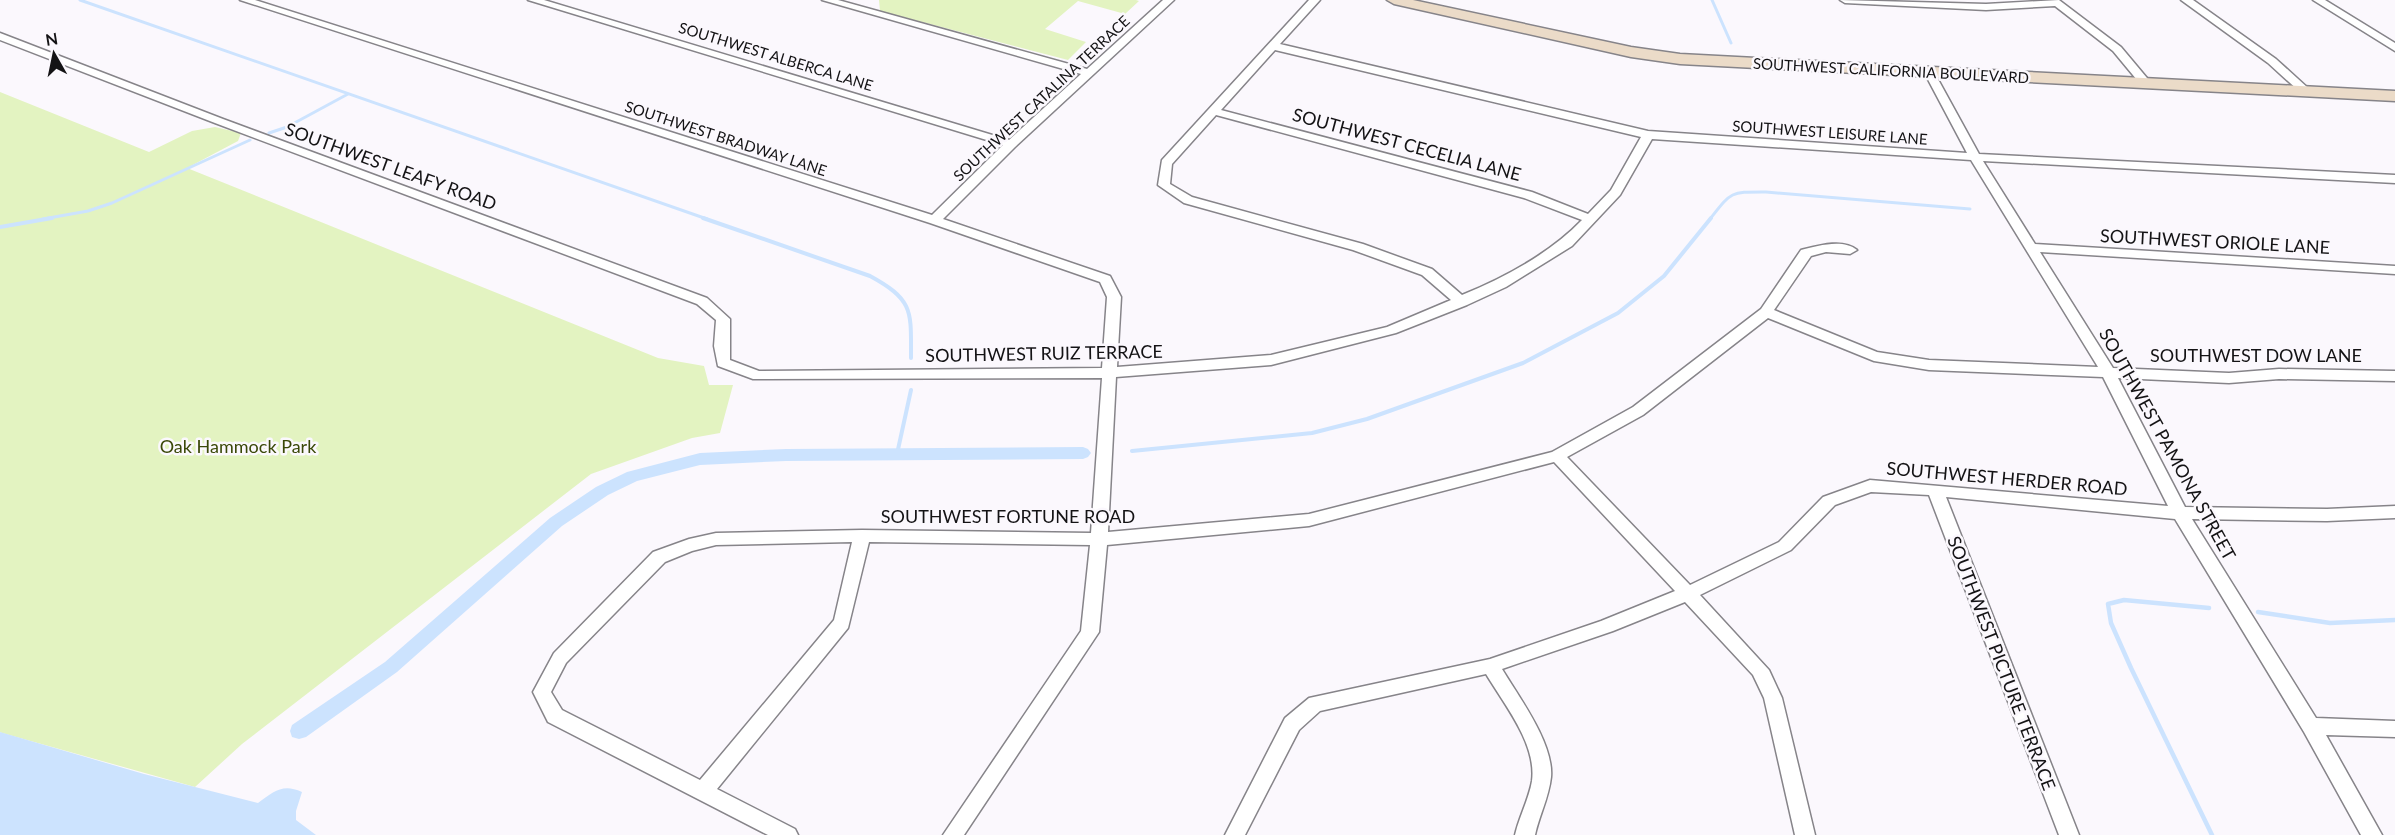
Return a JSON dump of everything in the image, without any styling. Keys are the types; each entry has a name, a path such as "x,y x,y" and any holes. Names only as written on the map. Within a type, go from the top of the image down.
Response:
{"street":[{"name":"SOUTHWEST BRADWAY LANE","path":"245,0 264,2 934,219 1105,279 1114,297 1099,539 1090,632 953,835"},
{"name":"SOUTHWEST ALBERCA LANE","path":"532,0 1011,144"},
{"path":"827,0 1089,72"},
{"path":"858,8 869,0"},
{"name":"SOUTHWEST CATALINA TERRACE","path":"934,219 1011,144 1168,0"},
{"path":"1315,0 1166,162 1164,185 1188,200 1358,247 1427,272 1462,302"},
{"name":"SOUTHWEST CALIFORNIA BOULEVARD","path":"1394,0 1656,56 2395,96"},
{"path":"1845,0 1998,7 2055,2 2117,49 2146,84"},
{"path":"2186,0 2272,61 2304,90"},
{"path":"2318,0 2395,48"},
{"name":"SOUTHWEST LEAFY ROAD","path":"0,36 219,121 702,301 723,319 721,346 723,363"},
{"name":"SOUTHWEST LEISURE LANE","path":"1273,46 1648,135 1975,157 2395,179"},
{"name":"SOUTHWEST PAMONA STREET","path":"1929,72 1975,157 2109,374 2180,513 2311,726 2372,835"},
{"name":"SOUTHWEST CECELIA LANE","path":"1212,111 1528,195 1590,219"},
{"name":"SOUTHWEST RUIZ TERRACE","path":"723,363 758,376 1108,373 1271,360 1390,330 1462,302 1524,272 1567,243 1616,192 1648,135"},
{"name":"SOUTHWEST FORTUNE ROAD","path":"702,792 555,716 542,692 560,658 659,557 689,545 716,538 862,536 1099,539 1310,520 1557,456 1638,411 1766,312 1806,253 1826,248 1850,250"},
{"name":"SOUTHWEST ORIOLE LANE","path":"2032,249 2395,270"},
{"name":"SOUTHWEST DOW LANE","path":"1766,312 1874,356 1929,365 2229,378 2278,374 2395,376"},
{"path":"1557,456 1751,660 1769,686 1805,835"},
{"name":"SOUTHWEST HERDER ROAD","path":"1235,835 1292,724 1315,704 1490,666 1607,626 1686,594 1785,546 1829,501 1870,486 2180,513 2395,512"},
{"name":"SOUTHWEST PICTURE TERRACE","path":"1935,490 2069,835"},
{"path":"788,835 702,792 842,623 862,536"},
{"path":"1490,666 1532,739 1541,762 1541,780 1525,835"},
{"path":"2311,726 2395,729"}],"green space":[{"path":"879,0 1139,1 1125,14 1078,1 1045,29 1086,42 1068,60 880,11"},
{"name":"Oak Hammock Park","path":"0,92 149,152 192,131 215,127 241,133 238,141 187,168 658,358 704,366 709,385 733,385 720,433 692,438 591,474 242,744 195,787 2,733 0,732"}],"water":[{"path":"0,732 144,774 258,803 284,788 295,789 302,792 296,811 296,820 316,835 0,835"}],"waterway":[{"path":"80,0 707,219"},
{"path":"1712,0 1731,43"},
{"path":"269,133 287,127 348,94"},
{"path":"43,219 88,211 112,203 250,140"},
{"path":"1710,219 1728,198 1745,192 1970,209"},
{"path":"0,227 52,218"},
{"path":"703,218 870,276 884,284 895,292 907,308 911,329 911,358"},
{"path":"1132,451 1312,433 1367,419 1523,363 1618,313 1664,276 1711,218"},
{"path":"897,454 911,390"},
{"path":"299,731 391,667 556,522 602,491 633,476 700,459 786,455 1083,453"},
{"path":"2209,608 2124,600 2108,604 2111,623 2131,668 2212,835"},
{"path":"2258,612 2330,623 2395,620"}]}
